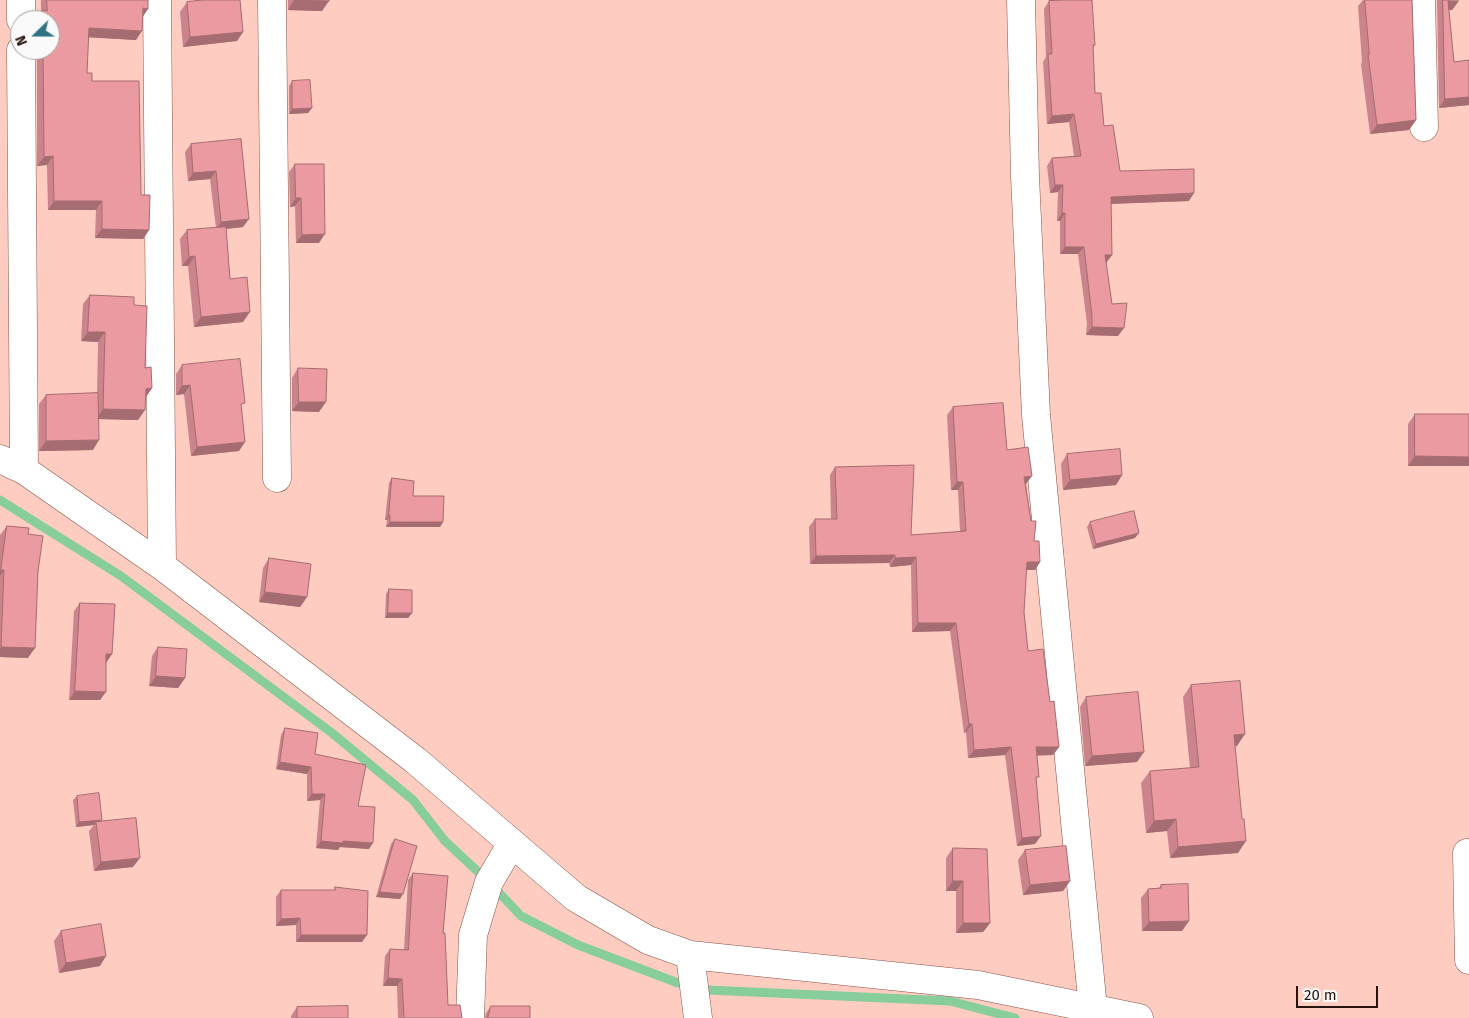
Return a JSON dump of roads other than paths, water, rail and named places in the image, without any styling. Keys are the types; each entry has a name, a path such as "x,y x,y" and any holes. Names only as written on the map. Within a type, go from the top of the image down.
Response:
{"street":[{"path":"156,0 162,566"},
{"path":"272,0 277,478"},
{"path":"1021,0 1025,176 1036,415 1093,1009"},
{"path":"1421,0 1424,127"},
{"path":"21,60 12,465 162,566 415,760 576,898 648,940 690,955 978,985 1139,1018"},
{"path":"470,1018 474,935 490,882 512,844"},
{"path":"1467,853 1469,960"},
{"path":"690,955 698,1018"}],"waterway":[{"path":"0,500 121,576 332,733 413,800 445,841 489,882 521,916 578,945 678,983"},
{"path":"708,990 950,1001 1015,1018"}]}
